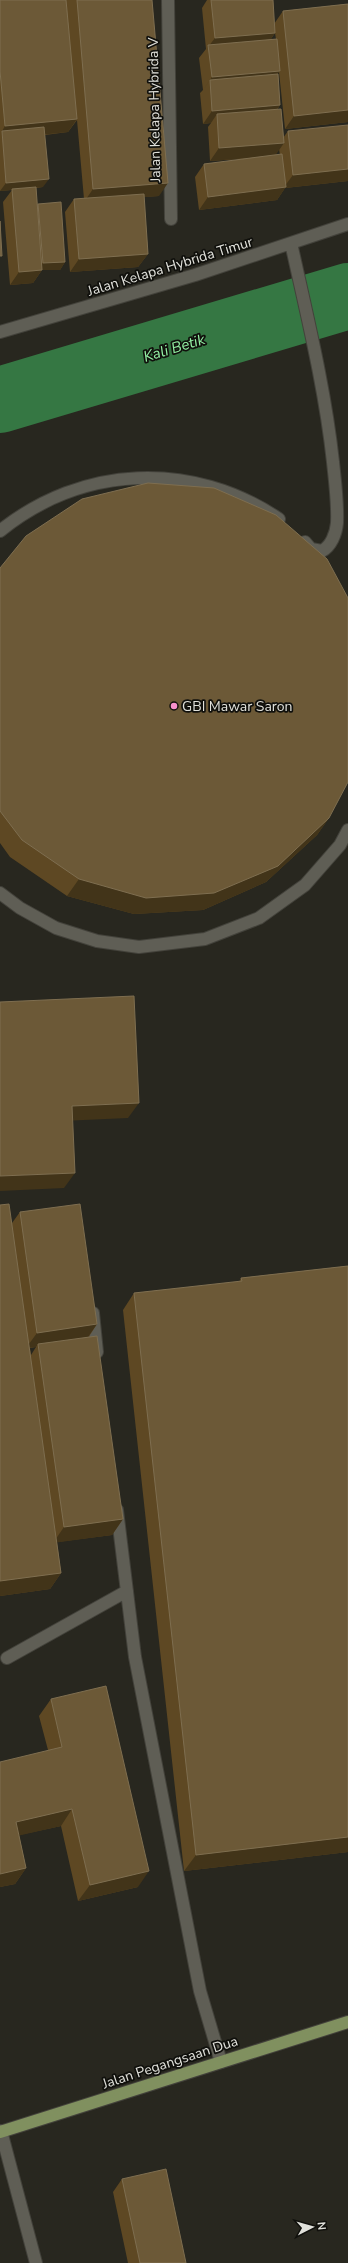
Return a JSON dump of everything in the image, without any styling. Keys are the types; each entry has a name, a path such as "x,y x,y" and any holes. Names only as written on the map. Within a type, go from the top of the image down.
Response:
{"main road":[{"name":"Jalan Pegangsaan Dua","path":"1,2132 348,2022"}],"street":[{"name":"Jalan Kelapa Hybrida V","path":"168,0 171,219"},
{"name":"Jalan Kelapa Hybrida Timur","path":"0,332 195,275 348,224"},
{"path":"291,243 328,420 337,524 333,540 326,549 322,551 311,549 297,535"},
{"path":"0,531 22,513 60,494 101,482 148,477 194,482 230,494 263,508 287,524"},
{"path":"0,892 20,908 56,928 97,941 139,947 205,939 259,918 305,885 340,845 348,830"},
{"path":"91,1301 99,1364"},
{"path":"115,1497 135,1657 199,1983 221,2062"},
{"path":"7,1658 127,1591"},
{"path":"1,2132 36,2263"}],"building":[{"path":"0,0 66,0 77,119 5,126 0,71"},
{"path":"77,0 152,0 168,183 93,189"},
{"path":"211,0 273,0 275,33 215,38"},
{"path":"348,4 348,110 294,116 283,11"},
{"path":"277,39 280,71 212,77 208,45"},
{"path":"278,74 280,105 212,111 210,80"},
{"path":"281,109 284,143 219,148 217,114"},
{"path":"348,125 348,169 293,175 288,131"},
{"path":"44,127 49,179 6,183 2,131"},
{"path":"282,154 286,187 208,197 204,164"},
{"path":"36,187 42,270 19,272 12,189"},
{"path":"144,194 148,254 79,259 74,199"},
{"path":"61,202 65,262 43,263 38,204"},
{"path":"0,221 2,256 0,256"},
{"name":"GBI Mawar Saron","path":"148,483 214,488 276,515 327,559 348,598 348,782 329,818 278,866 214,893 146,898 79,879 22,840 0,811 0,568 26,536 82,499"},
{"path":"134,996 139,1103 72,1106 75,1173 0,1176 0,1002"},
{"path":"9,1204 61,1573 0,1581 0,1205"},
{"path":"80,1204 97,1324 37,1333 20,1212"},
{"path":"348,1266 348,1837 196,1855 134,1293 242,1281 241,1278"},
{"path":"97,1336 123,1519 64,1527 38,1344"},
{"path":"106,1686 149,1871 90,1885 72,1809 16,1822 26,1868 0,1874 0,1762 62,1747 51,1699"},
{"path":"166,2169 186,2263 140,2263 122,2179"}],"waterway":[{"name":"Kali Betik","path":"0,400 348,296"}],"place":[{"name":"GBI Mawar Saron","path":"174,706"}]}
